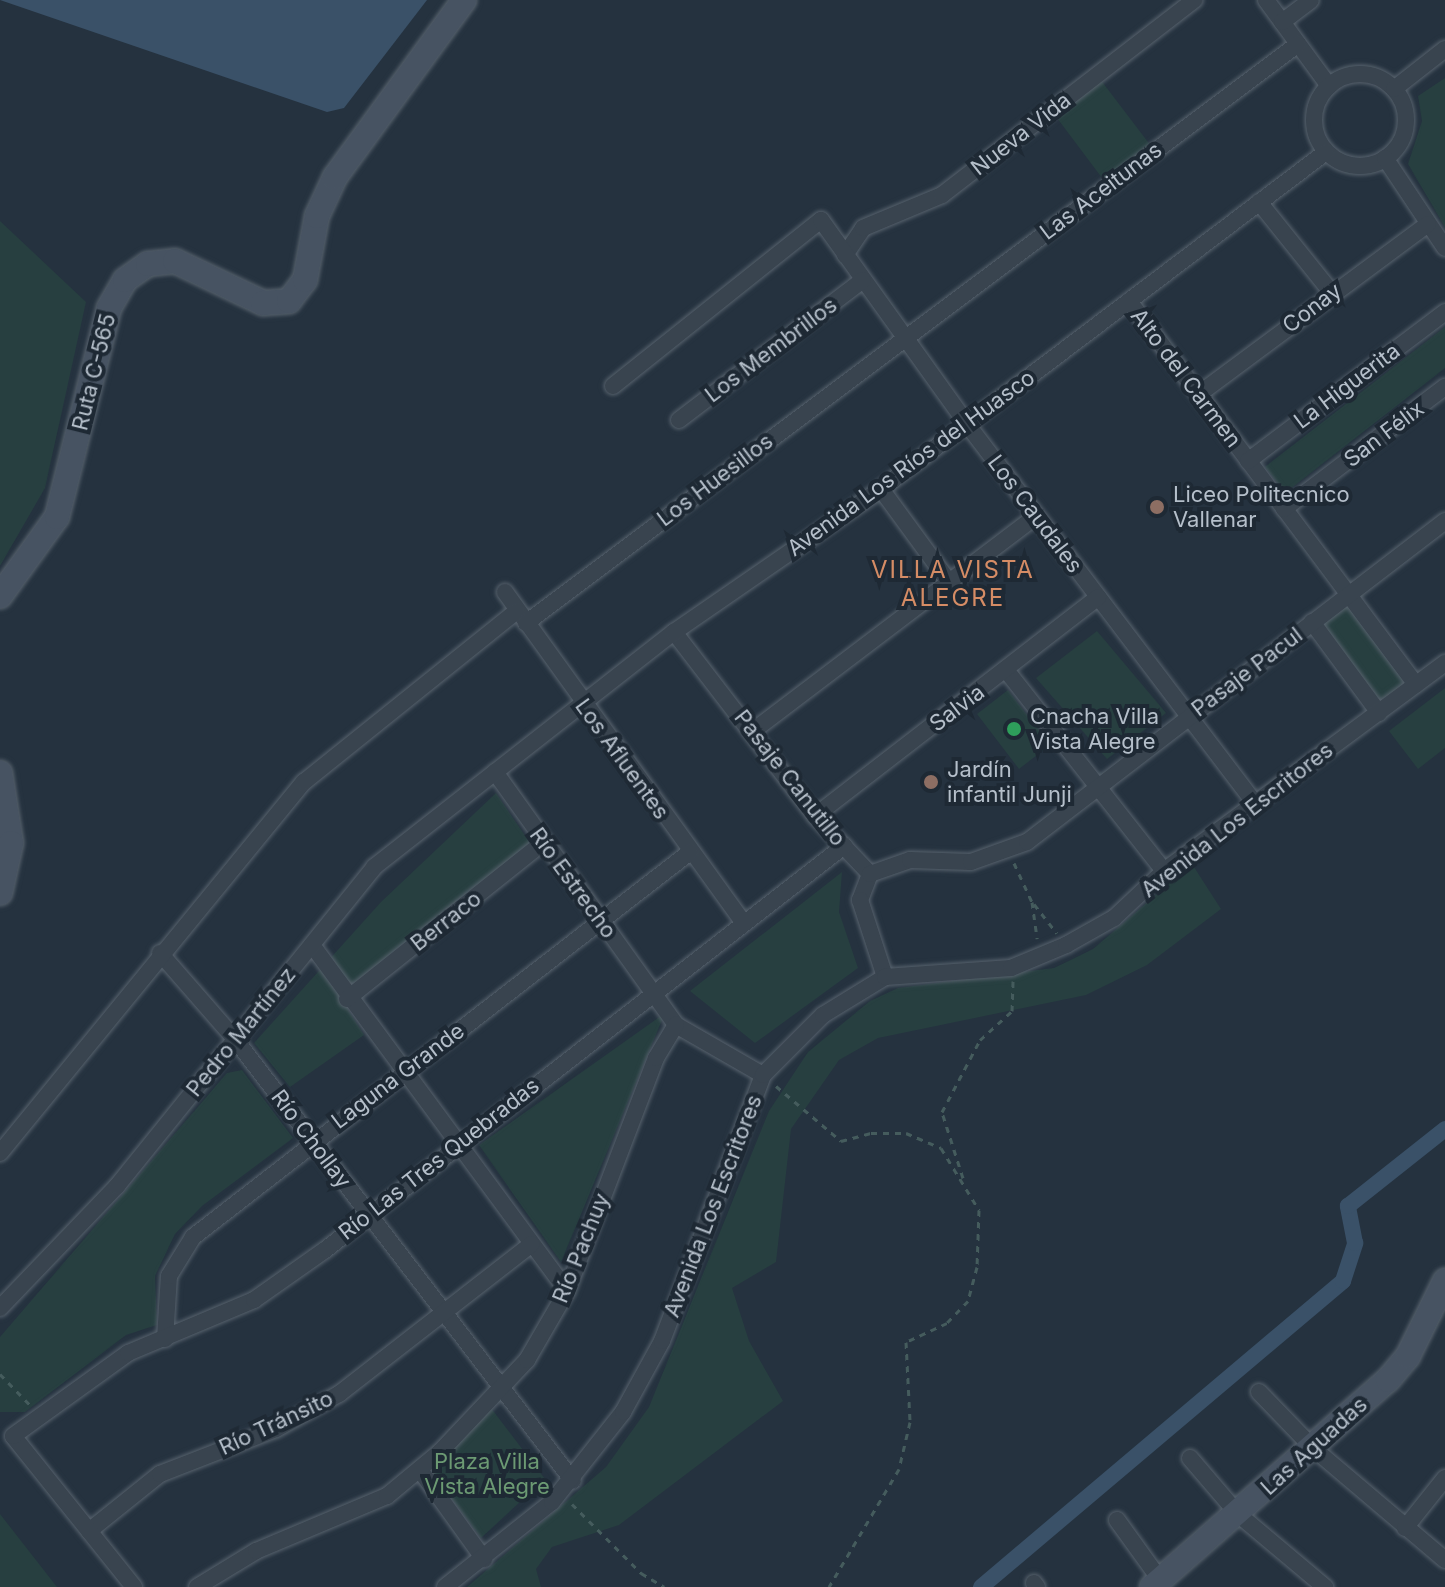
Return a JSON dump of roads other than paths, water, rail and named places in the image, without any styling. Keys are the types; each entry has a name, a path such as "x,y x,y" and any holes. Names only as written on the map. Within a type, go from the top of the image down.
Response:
{"main road":[{"name":"Ruta C-565","path":"0,596 57,517 109,308 125,280 148,264 175,261 263,303 289,301 305,280 317,216 335,177 464,0"},
{"path":"0,773 11,843 0,893"},
{"name":"Las Aguadas","path":"1157,1585 1313,1448 1408,1356 1445,1281"}],"street":[{"name":"Nueva Vida","path":"845,255 863,228 942,195 1194,0"},
{"path":"1266,0 1329,86"},
{"path":"1282,22 1311,0"},
{"name":"Las Aceitunas","path":"904,337 1298,44"},
{"path":"1394,89 1445,49"},
{"path":"1362,74 1394,89 1406,120 1400,142 1385,158 1361,166 1326,152 1314,118 1329,86 1362,74"},
{"name":"Avenida Los Ríos del Huasco","path":"495,772 674,632 881,489 1326,152"},
{"path":"1385,158 1445,248"},
{"path":"1259,202 1332,293"},
{"name":"Los Caudales","path":"613,386 821,220 967,424 1255,804"},
{"name":"Conay","path":"1199,394 1428,224"},
{"name":"Los Membrillos","path":"679,420 863,280"},
{"name":"Alto del Carmen","path":"1129,301 1416,685"},
{"name":"La Higuerita","path":"1248,461 1445,312"},
{"name":"Los Huesillos","path":"0,1153 160,953 304,782 522,617 904,337"},
{"name":"San Félix","path":"1284,509 1445,387"},
{"path":"881,489 949,582"},
{"path":"753,731 1036,516"},
{"name":"Pasaje Pacul","path":"870,874 910,860 971,862 1027,842 1445,521"},
{"name":"Los Afluentes","path":"505,592 581,704 744,923"},
{"name":"Salvia","path":"815,816 1098,597"},
{"path":"1312,622 1379,713"},
{"name":"Pasaje Canutillo","path":"674,632 753,731 815,816 870,874"},
{"name":"Avenida Los Escritores","path":"445,1587 484,1559 567,1487 623,1412 662,1341 763,1075 823,1015 885,977 1011,968 1066,945 1114,918 1164,871 1445,663"},
{"path":"1006,670 1100,785 1164,871"},
{"name":"Río Estrecho","path":"495,772 653,992"},
{"name":"Pedro Martínez","path":"0,1308 117,1186 374,867 495,772"},
{"name":"Berraco","path":"347,999 544,842"},
{"name":"Río Las Tres Quebradas","path":"89,1531 13,1436 128,1353 254,1300 844,846"},
{"name":"Laguna Grande","path":"165,1339 169,1276 193,1237 312,1141 690,852"},
{"path":"870,874 860,900 885,977"},
{"path":"312,945 347,999 567,1291"},
{"name":"Río Chollay","path":"160,953 235,1039 500,1386 567,1487"},
{"path":"653,992 676,1025 763,1075"},
{"name":"Río Pachuy","path":"197,1587 256,1551 387,1496 420,1470 527,1360 567,1291 656,1058 676,1025"},
{"name":"Río Tránsito","path":"89,1531 160,1474 276,1429 339,1394 532,1244"},
{"path":"1259,1392 1313,1448 1445,1560"},
{"path":"1190,1458 1238,1514 1325,1587"},
{"path":"420,1470 484,1559"},
{"path":"1405,1528 1445,1478"},
{"path":"1117,1520 1157,1585"},
{"path":"89,1531 134,1587"}],"water":[{"path":"0,0 427,0 344,108 327,112"}],"waterway":[{"path":"981,1587 1343,1281 1355,1243 1348,1206 1445,1129"}],"place":[{"name":"Liceo Politecnico Vallenar","path":"1157,507"},
{"name":"Cnacha Villa Vista Alegre","path":"1014,729"},
{"name":"Jardín infantil Junji","path":"931,782"}],"district":[{"name":"VILLA VISTA ALEGRE","path":"953,584"}],"park label":[{"name":"Plaza Villa Vista Alegre","path":"487,1474"}]}
